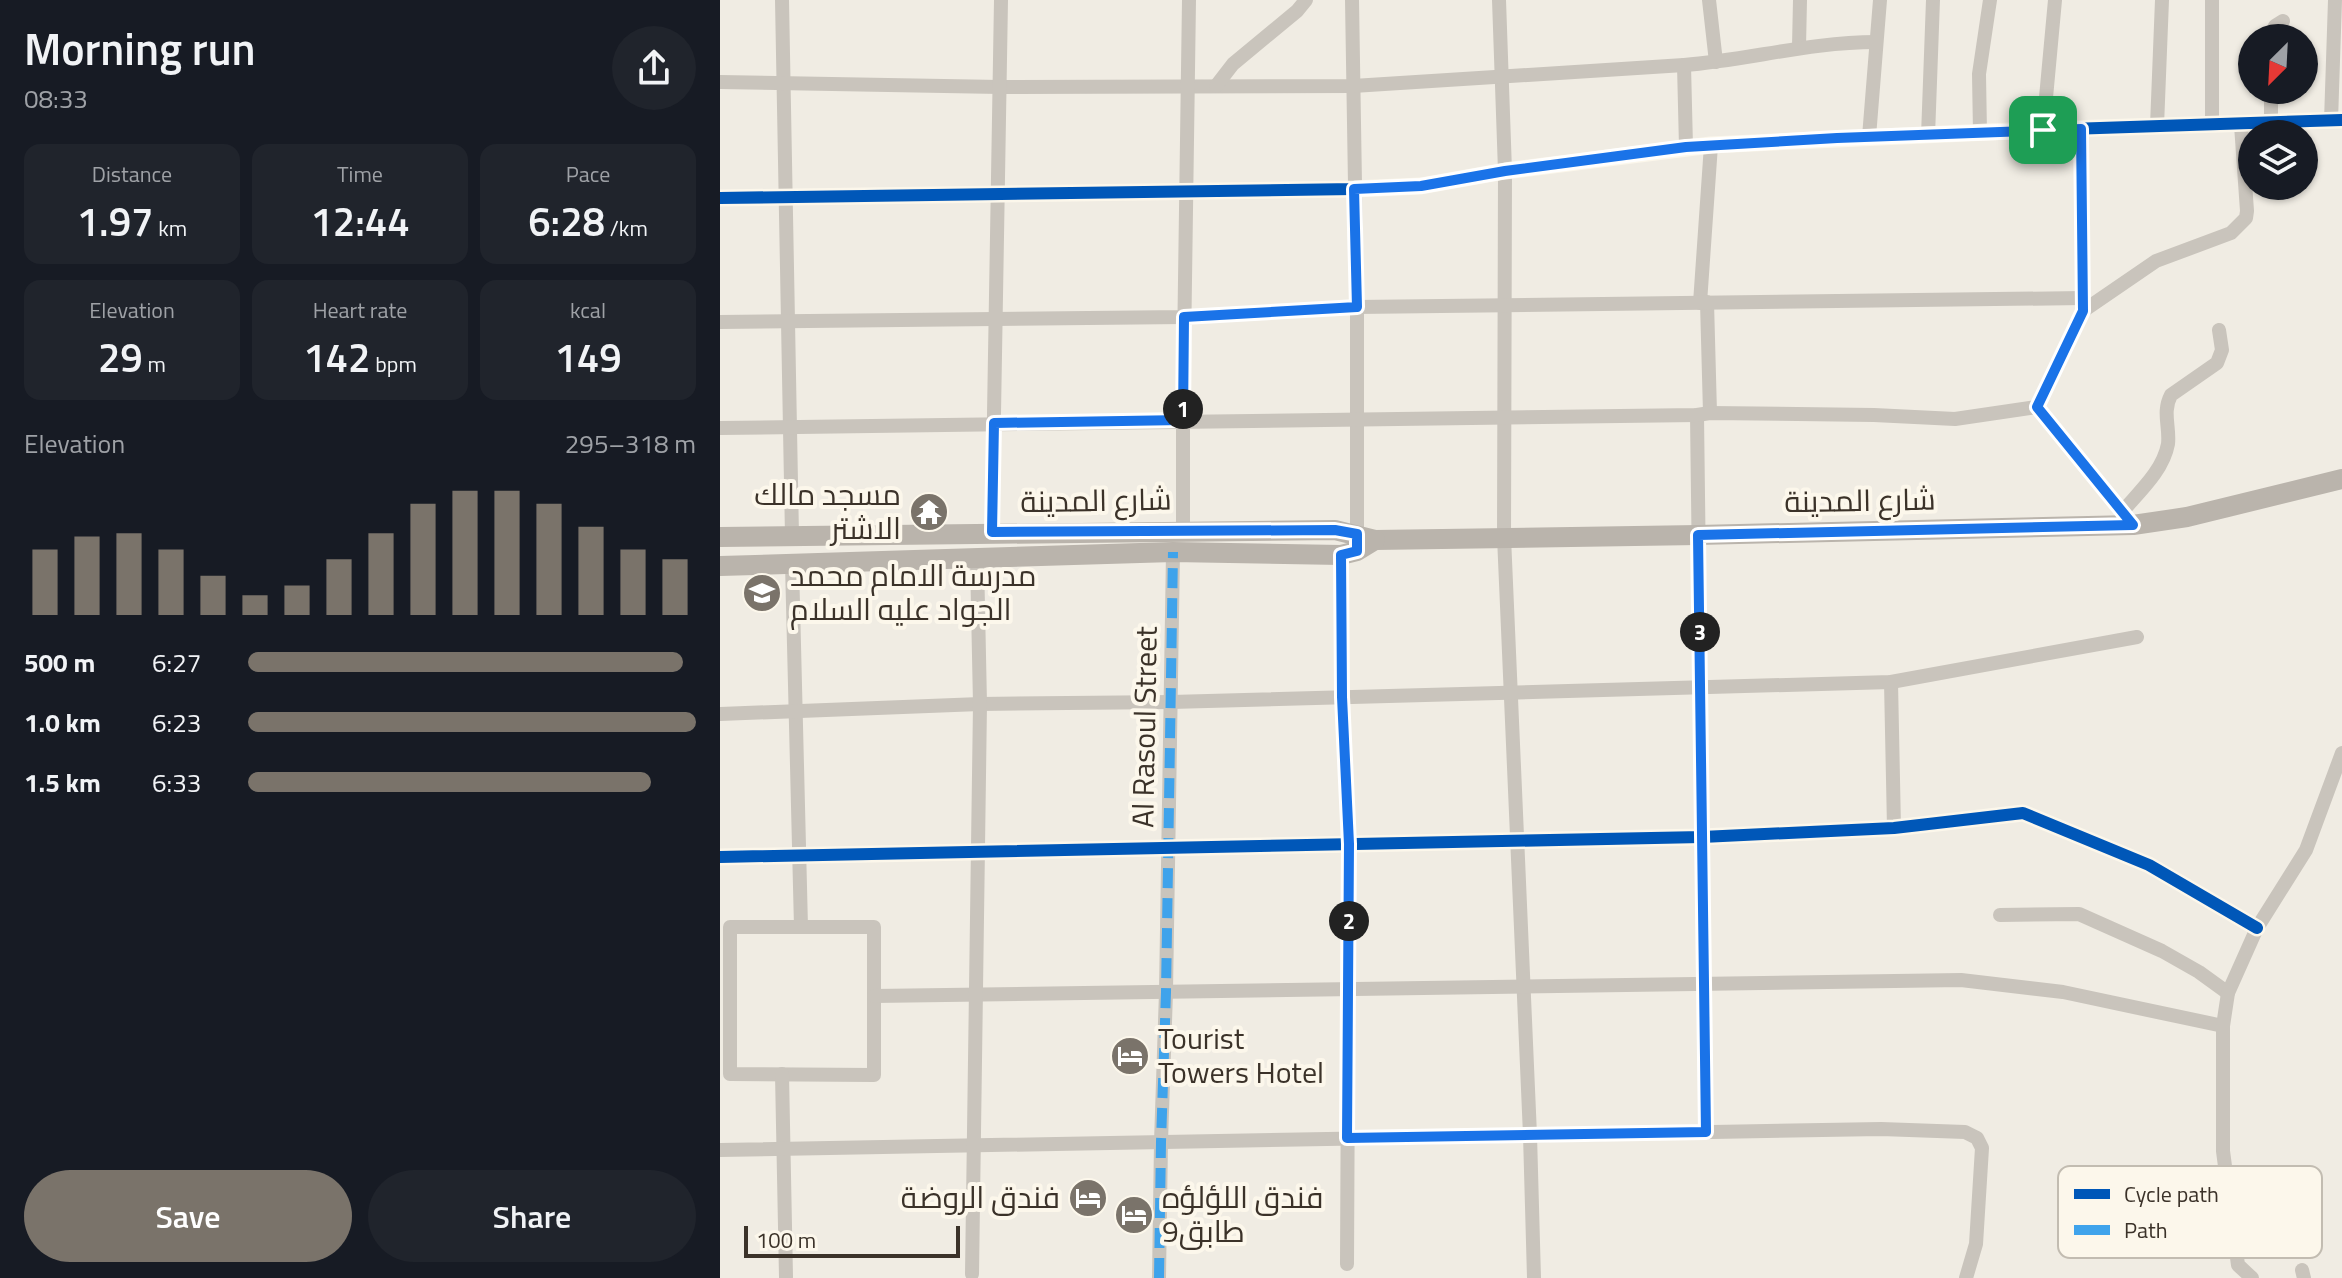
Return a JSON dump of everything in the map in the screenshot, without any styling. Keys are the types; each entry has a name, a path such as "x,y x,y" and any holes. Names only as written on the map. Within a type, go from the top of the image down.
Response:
{"main road":[{"name":"شارع المدينة","path":"720,566 1173,552 1504,537 1698,535 2187,517 2342,480"},
{"name":"شارع المدينة","path":"720,537 1335,530 1358,545"}],"street":[{"path":"782,0 792,536"},
{"path":"992,532 1001,0"},
{"path":"1183,530 1189,0"},
{"path":"1216,86 1233,64 1306,0"},
{"path":"1347,1264 1349,844 1342,697 1358,545 1352,0"},
{"path":"1499,0 1505,171 1504,537 1534,1278"},
{"path":"1709,0 1716,62"},
{"path":"1799,47 1800,0"},
{"path":"1869,137 1880,0"},
{"path":"1928,136 1933,0"},
{"path":"1980,133 1979,74 1990,0"},
{"path":"2043,130 2055,0"},
{"path":"2157,126 2162,0"},
{"path":"2212,0 2212,124"},
{"path":"2335,0 2336,121"},
{"path":"2278,24 2283,21"},
{"path":"720,82 1000,87 1353,86 1684,65 1799,47 1876,42"},
{"path":"1684,65 1686,147"},
{"path":"720,198 1421,186 1505,171 1711,145 2238,125"},
{"path":"2037,407 2083,304 2081,129"},
{"path":"1706,1132 1698,535 1711,145"},
{"path":"720,322 1184,317 1357,307 1506,304 2083,304 2156,261 2231,233 2246,218 2246,200"},
{"path":"2037,407 2128,518 2163,459 2168,442 2166,403 2171,395 2217,363 2222,350 2219,330"},
{"path":"720,428 1703,414 1955,419 2037,407"},
{"name":"Al Rasoul Street","path":"1159,1278 1173,552"},
{"path":"972,1274 980,704 977,559"},
{"path":"792,564 801,927"},
{"path":"720,714 980,704 1171,702 1891,682 2137,637"},
{"path":"1891,682 1894,828"},
{"path":"2225,1166 2223,1026 2228,993 2257,928 2306,850 2342,753"},
{"path":"720,857 1702,837 1894,828 2023,813 2149,865 2257,928"},
{"path":"2000,915 2079,914 2162,951 2228,993"},
{"path":"730,927 874,927 874,996 874,1075 730,1074 725,1000 730,927"},
{"path":"874,996 1961,980 2063,992 2223,1026"},
{"path":"782,1074 786,1277"},
{"path":"720,1150 1881,1129 1965,1132 1977,1138 1982,1148 1976,1244 1966,1278"},
{"path":"2237,1258 2238,1265 2252,1278"}],"marked path":[{"path":"1159,1278 1173,552"}],"cycle path":[{"path":"720,198 1421,186 1505,171 1711,145 2342,120"},
{"path":"720,857 1702,837 1894,828 2023,813 2149,865 2257,928"}],"place":[{"name":"مسجد مالك الاشتر","path":"929,512"},
{"name":"مدرسة الامام محمد الجواد عليه السلام","path":"762,593"},
{"name":"Tourist Towers Hotel","path":"1130,1056"},
{"name":"فندق الروضة","path":"1088,1198"},
{"name":"فندق اللؤلؤه 9طابق","path":"1134,1215"}],"route":[{"path":"2081,129 2083,311 2037,407 2133,525 1698,535 1706,1132 1347,1138 1349,844 1342,697 1341,555 1357,551 1357,534 1335,530 992,532 994,423 1183,420 1184,317 1357,307 1354,189 1421,186 1505,171 1686,147 2043,130 2081,129"}]}
